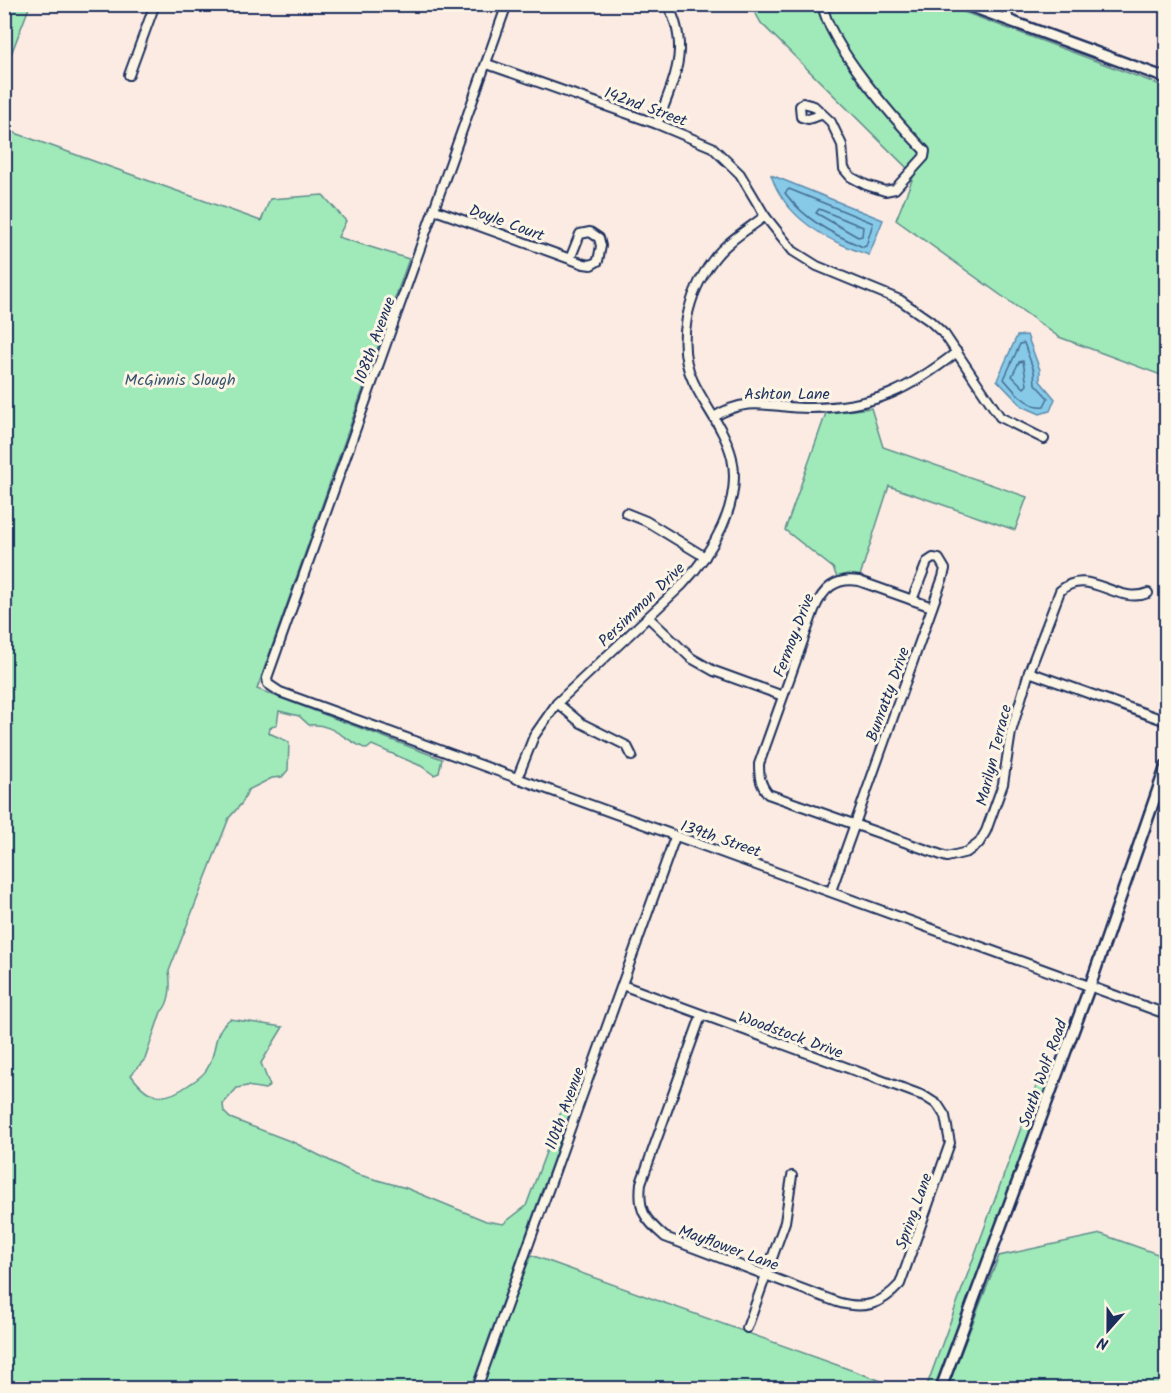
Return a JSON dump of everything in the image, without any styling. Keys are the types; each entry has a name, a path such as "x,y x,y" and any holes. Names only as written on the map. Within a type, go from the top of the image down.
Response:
{"main road":[{"path":"964,4 1167,78"},
{"name":"South Wolf Road","path":"941,1389 1090,986 1167,766"}],"street":[{"path":"129,75 155,4"},
{"path":"657,124 680,52 680,33 667,4"},
{"path":"821,115 831,122 837,133 842,145 844,169 850,177 866,185 885,191 895,189 924,157 925,151 837,42 825,21 822,4"},
{"path":"983,11 992,4"},
{"path":"1005,4 1009,21"},
{"name":"108th Avenue","path":"268,684 267,678 487,64 506,5"},
{"name":"142nd Street","path":"487,64 657,124 712,147 740,174 783,241 804,259 834,274 881,290 930,321 945,335 1000,417 1044,439"},
{"name":"Doyle Court","path":"435,210 570,259 584,264 595,264 600,256 599,238 590,232 580,234 570,259"},
{"name":"Persimmon Drive","path":"517,779 534,736 557,703 694,572 705,557 725,517 734,476 728,442 691,378 683,339 687,316 712,260 726,246 765,216"},
{"name":"Ashton Lane","path":"714,417 741,404 758,402 808,408 855,405 878,399 921,380 957,352"},
{"path":"626,513 646,521 705,557"},
{"name":"Bunratty Drive","path":"831,891 945,568 939,559 933,558 927,562 912,600"},
{"name":"Fermoy Drive","path":"854,826 768,794 761,786 759,764 783,696 820,596 835,582 847,579 859,581 932,607"},
{"name":"Marilyn Terrace","path":"854,826 947,857 967,852 979,843 987,831 1003,784 1011,732 1054,601 1068,584 1086,581 1129,596 1148,593"},
{"path":"648,616 691,658 714,671 783,696"},
{"path":"1029,672 1167,721"},
{"name":"139th Street","path":"268,684 280,692 675,837 831,891 1167,1014"},
{"path":"557,703 581,723 627,746 632,756"},
{"name":"110th Avenue","path":"477,1389 675,837"},
{"name":"Woodstock Drive","path":"622,985 701,1016 924,1096 938,1105 945,1116"},
{"name":"Mayflower Lane","path":"701,1016 641,1183 639,1204 650,1224 665,1237 850,1306 877,1304"},
{"name":"Spring Lane","path":"877,1304 890,1296 900,1284 939,1179 950,1143 945,1116"},
{"path":"747,1328 784,1222 792,1176"}],"green space":[{"path":"4,5 30,5 5,70 4,70"},
{"path":"751,5 945,5 1166,87 1166,377 1059,337 896,220 914,175 761,23"},
{"name":"McGinnis Slough","path":"4,129 261,221 270,199 323,195 346,221 338,237 409,259 257,689 442,759 439,773 434,775 421,766 372,745 367,749 332,729 309,725 299,716 279,711 277,724 270,728 269,733 289,742 288,770 282,777 272,778 248,790 242,803 229,818 169,971 170,987 167,1004 161,1012 145,1059 131,1075 151,1094 165,1096 173,1094 195,1081 205,1071 210,1063 217,1036 230,1019 283,1027 261,1063 270,1086 265,1089 247,1086 237,1088 223,1104 224,1112 230,1118 295,1143 356,1174 406,1188 486,1221 503,1224 526,1206 572,1082 580,1085 471,1388 5,1388"},
{"path":"871,408 883,447 1027,497 1015,530 889,486 860,576 847,574 837,577 833,568 785,530 826,413"},
{"path":"1041,1073 1049,1076 996,1228 934,1388 926,1388"},
{"path":"1101,1234 1166,1257 1166,1388 947,1388 999,1256"},
{"path":"531,1255 901,1388 481,1388"}],"water":[{"path":"771,175 883,220 869,255 838,243 797,216 786,204"},
{"path":"1027,335 1040,370 1040,381 1055,399 1050,411 1040,414 1022,406 997,380 1017,336"}]}
